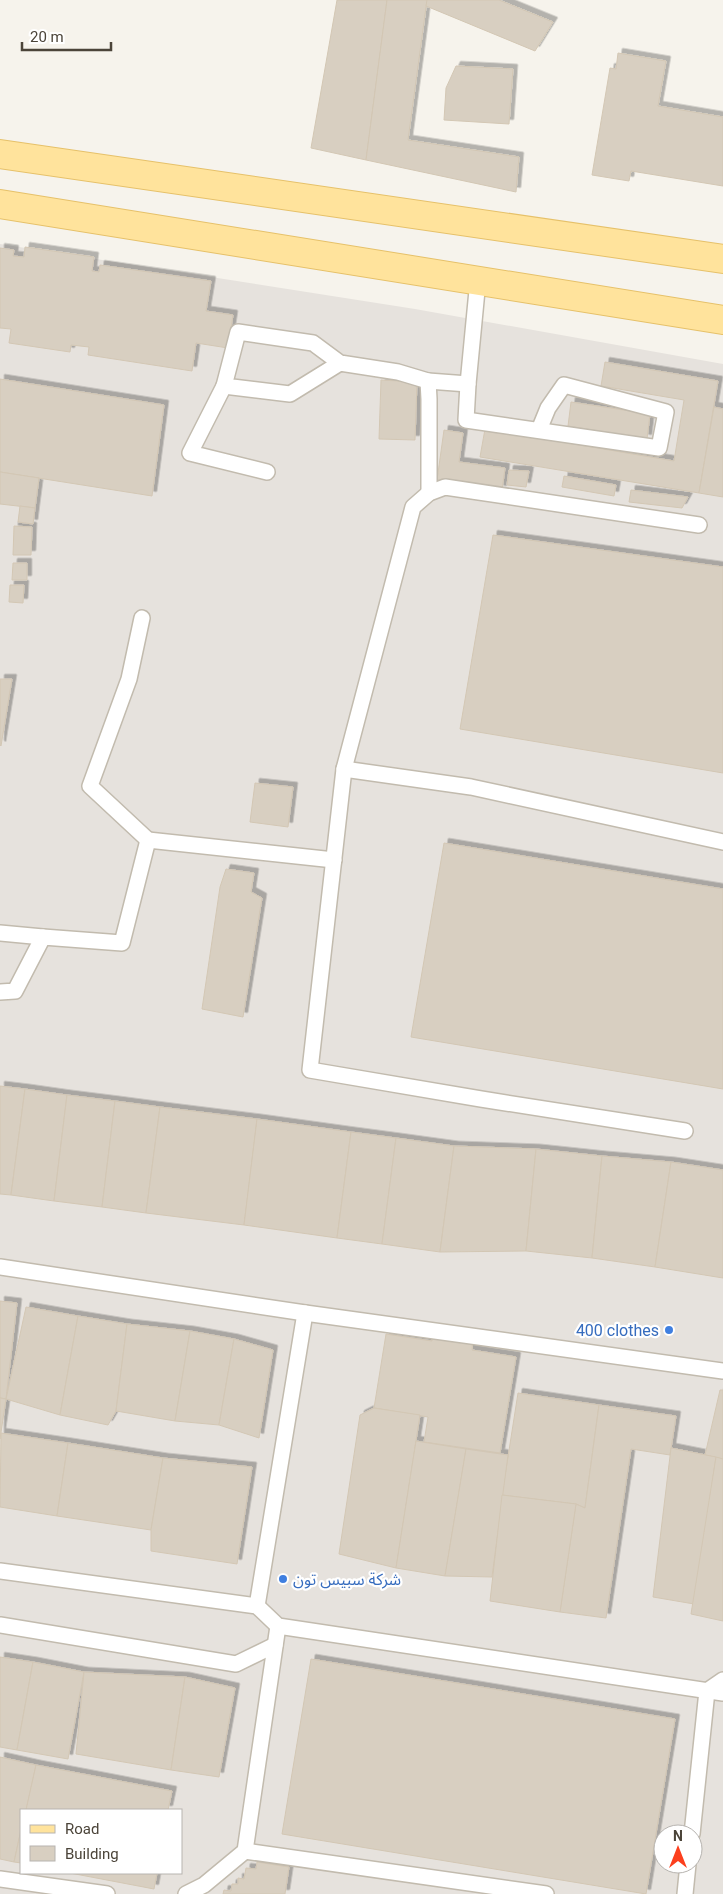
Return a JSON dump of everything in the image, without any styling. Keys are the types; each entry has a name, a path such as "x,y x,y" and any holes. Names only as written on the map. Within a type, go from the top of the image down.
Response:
{"main road":[{"path":"0,154 723,259"},
{"path":"0,204 723,320"}],"lane":[{"path":"478,280 466,420 659,448 666,412 564,385 548,408 539,430"},
{"path":"267,472 190,453 224,386 238,332 313,343 340,363 398,372 428,381 468,384"},
{"path":"224,386 290,394 340,363"},
{"path":"428,381 430,399 429,493"},
{"path":"685,1130 481,1099 310,1070 344,769 412,507 429,493 445,487 699,525"},
{"path":"142,618 129,679 90,786 148,840 334,860"},
{"path":"344,769 471,787 723,842"},
{"path":"0,933 122,942 148,840"},
{"path":"0,992 15,991 43,937"},
{"path":"0,1267 305,1313 723,1371"},
{"path":"257,1606 305,1313"},
{"path":"0,1571 257,1606 278,1626 723,1693"},
{"path":"0,1625 236,1664 275,1645"},
{"path":"186,1894 204,1885 246,1852 278,1626"},
{"path":"693,1824 707,1691 723,1680"},
{"path":"246,1852 546,1894"},
{"path":"685,1894 687,1874"},
{"path":"0,1879 107,1894"}],"shaded area":[{"path":"0,244 415,309 723,364 723,1894 0,1894"}],"building":[{"path":"337,0 387,0 366,160 311,148"},
{"path":"387,0 427,0 408,140 519,157 516,192 366,160"},
{"path":"427,0 499,0 553,22 535,51 426,6"},
{"path":"618,53 666,61 658,106 723,117 723,186 631,171 629,181 592,175 610,68 616,69"},
{"path":"456,66 513,69 509,124 444,120 446,88"},
{"path":"25,247 94,257 92,271 99,272 100,265 211,281 206,311 233,315 228,348 196,343 192,371 88,355 89,347 71,345 70,352 9,343 11,329 0,328 0,248 14,250 13,256 24,257"},
{"path":"605,362 718,381 699,493 480,457 485,429 674,461 684,400 601,386"},
{"path":"0,379 164,405 152,496 0,472"},
{"path":"381,380 417,382 415,440 379,439"},
{"path":"571,402 650,414 647,439 568,426"},
{"path":"714,407 723,409 723,497 699,493"},
{"path":"444,430 463,433 459,462 505,468 502,490 437,480"},
{"path":"509,470 529,471 526,487 507,485"},
{"path":"0,472 39,478 35,508 0,504"},
{"path":"564,476 616,485 614,496 562,487"},
{"path":"631,490 688,497 682,508 629,502"},
{"path":"20,506 35,508 33,524 18,522"},
{"path":"14,526 32,527 31,555 13,555"},
{"path":"493,535 723,567 723,773 460,729"},
{"path":"13,563 27,563 27,580 12,580"},
{"path":"10,585 24,585 23,603 9,602"},
{"path":"0,679 12,679 1,746 0,745"},
{"path":"255,783 293,787 288,827 250,822"},
{"path":"444,843 723,889 723,1089 411,1037"},
{"path":"226,869 254,873 251,892 262,898 243,1017 202,1009 220,887"},
{"path":"0,1086 25,1089 11,1195 0,1194"},
{"path":"25,1089 67,1095 54,1201 11,1195"},
{"path":"67,1095 115,1101 102,1207 54,1201"},
{"path":"115,1101 160,1107 146,1213 102,1207"},
{"path":"160,1107 257,1119 244,1225 146,1213"},
{"path":"257,1119 351,1132 337,1238 244,1225"},
{"path":"351,1132 396,1138 382,1244 337,1238"},
{"path":"396,1138 454,1146 440,1252 382,1244"},
{"path":"454,1146 536,1149 526,1251 440,1252"},
{"path":"536,1149 602,1156 592,1258 526,1251"},
{"path":"602,1156 671,1162 655,1267 592,1258"},
{"path":"671,1162 723,1170 723,1278 655,1267"},
{"path":"0,1301 17,1303 6,1399 0,1398"},
{"path":"26,1307 78,1316 60,1415 6,1399"},
{"path":"78,1316 127,1324 116,1411 108,1425 60,1415"},
{"path":"127,1324 190,1331 175,1421 116,1411"},
{"path":"190,1331 234,1339 219,1425 175,1421"},
{"path":"433,1332 473,1339 472,1350 516,1357 500,1453 424,1442 428,1417 374,1408 386,1334 432,1341"},
{"path":"234,1339 273,1350 259,1438 219,1425"},
{"path":"720,1390 723,1390 723,1459 705,1455"},
{"path":"518,1393 599,1405 585,1508 576,1504 502,1495"},
{"path":"0,1398 6,1399 0,1439"},
{"path":"599,1405 676,1416 670,1455 631,1449 606,1618 560,1612 576,1504 585,1508"},
{"path":"374,1408 420,1415 396,1568 339,1554 360,1415"},
{"path":"1,1433 68,1443 57,1516 0,1507"},
{"path":"416,1441 466,1449 445,1576 396,1568"},
{"path":"68,1443 163,1458 151,1530 57,1516"},
{"path":"671,1448 716,1457 694,1604 653,1597"},
{"path":"466,1449 508,1455 492,1577 445,1576"},
{"path":"716,1457 723,1459 723,1621 691,1614"},
{"path":"163,1458 252,1467 237,1564 151,1551 151,1530"},
{"path":"502,1495 576,1504 560,1612 490,1601"},
{"path":"0,1657 33,1662 17,1750 0,1747"},
{"path":"311,1659 675,1719 658,1824 653,1824 653,1852 646,1894 282,1834"},
{"path":"33,1662 84,1672 68,1759 17,1750"},
{"path":"84,1672 185,1677 171,1770 76,1754"},
{"path":"185,1677 235,1688 219,1777 171,1770"},
{"path":"0,1757 36,1765 26,1809 20,1809 20,1835 14,1862 0,1859"},
{"path":"36,1765 172,1791 168,1809 26,1809"},
{"path":"20,1835 20,1863 14,1862"},
{"path":"257,1862 289,1867 285,1894 223,1894 224,1890 231,1891 232,1884 238,1884 238,1878 244,1879 246,1868 256,1869"},
{"path":"75,1874 157,1874 154,1889"}],"place":[{"name":"400 clothes","path":"669,1330"},
{"name":"شركة سبيس تون","path":"283,1579"}]}
